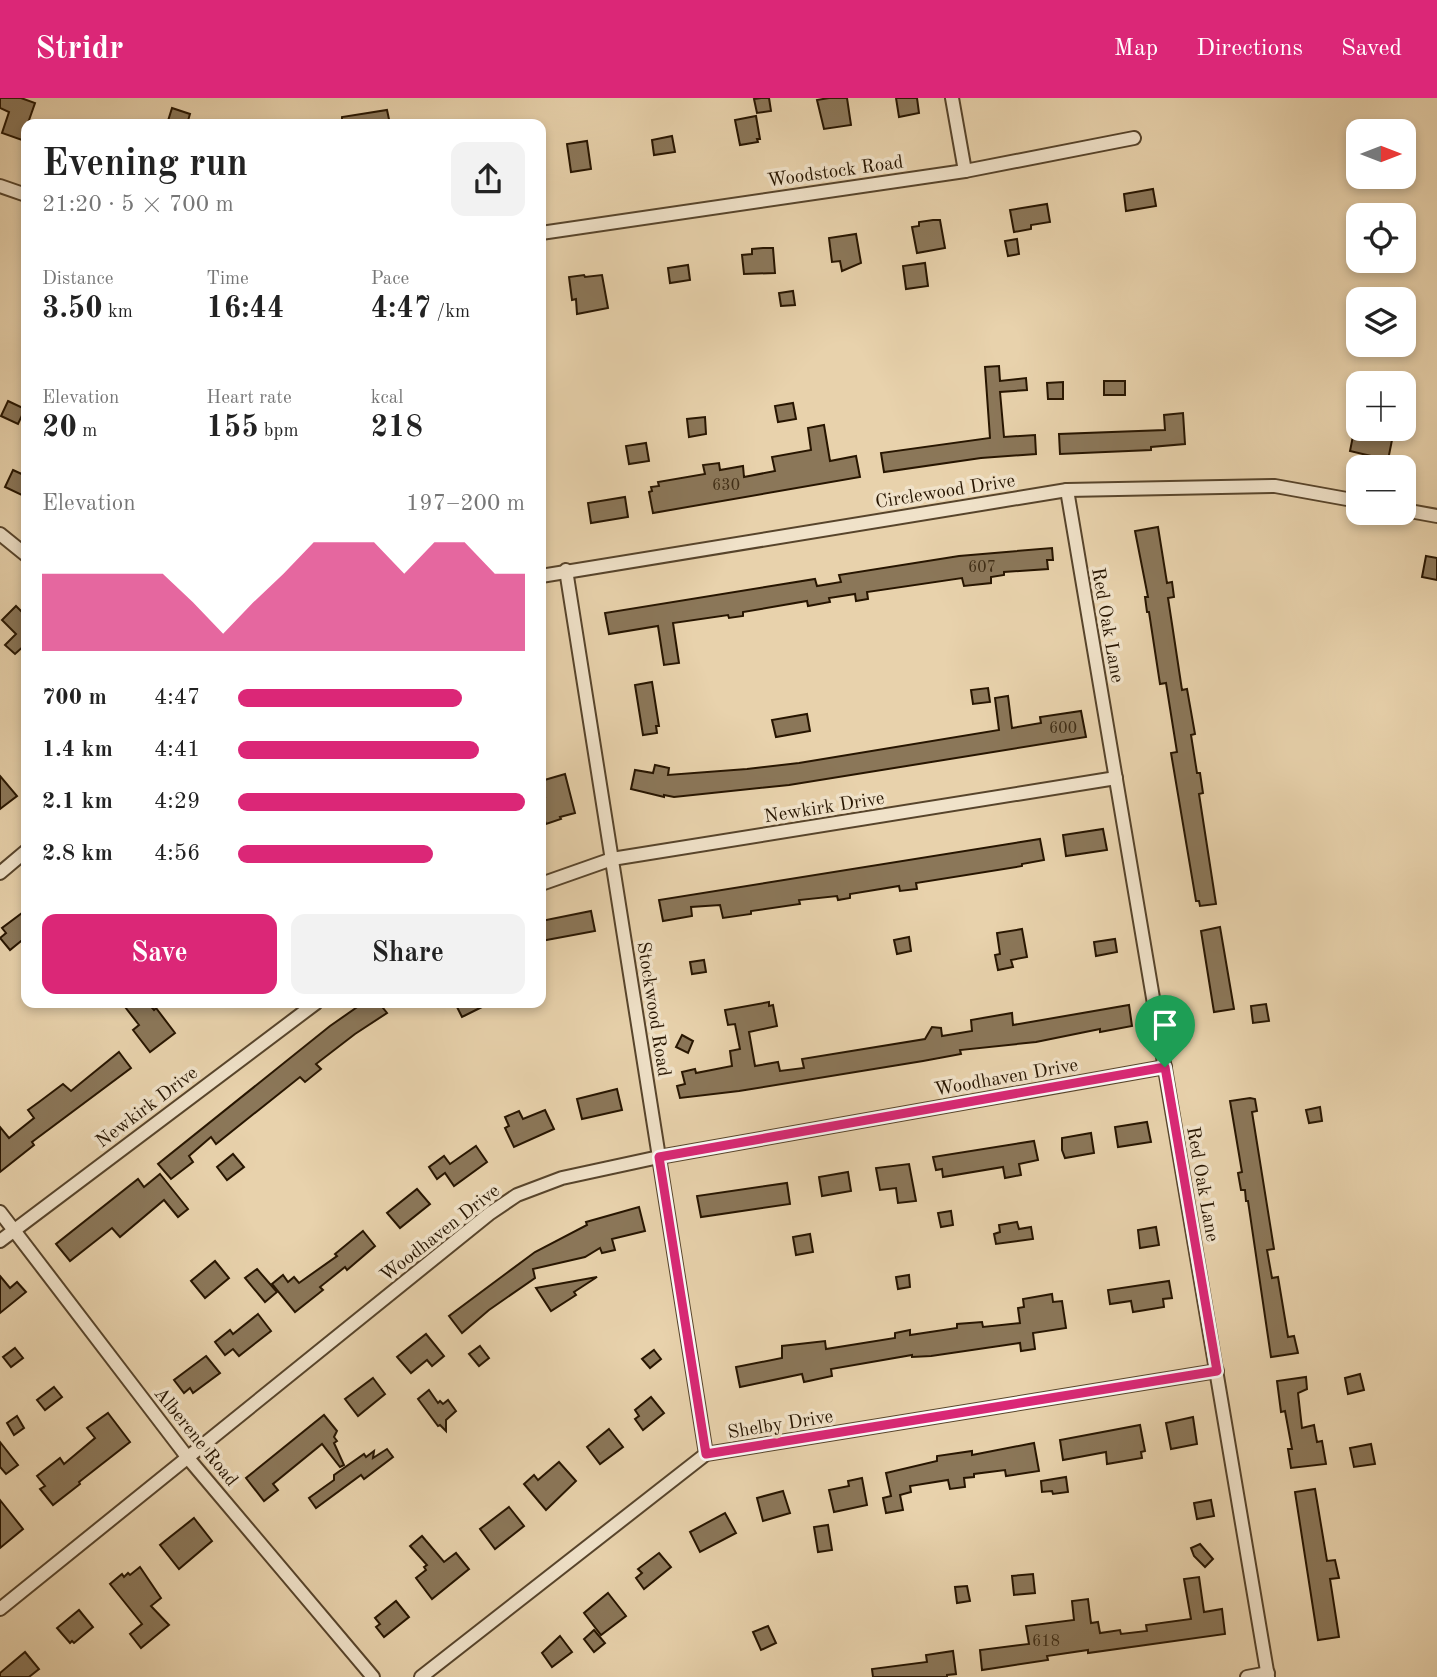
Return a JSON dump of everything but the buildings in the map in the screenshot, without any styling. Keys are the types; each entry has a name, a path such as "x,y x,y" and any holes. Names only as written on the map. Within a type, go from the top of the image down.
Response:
{"street":[{"path":"952,98 965,170"},
{"name":"Woodstock Road","path":"546,232 965,170 1134,138"},
{"path":"0,186 21,193"},
{"name":"Circlewood Drive","path":"546,575 1067,490 1275,486 1346,499"},
{"name":"Red Oak Lane","path":"1067,490 1268,1675"},
{"path":"1416,512 1437,516"},
{"path":"0,534 21,551"},
{"name":"Stockwood Road","path":"566,570 706,1454"},
{"name":"Newkirk Drive","path":"546,882 612,859 1116,778"},
{"path":"0,873 21,855"},
{"name":"Newkirk Drive","path":"0,1241 309,1008"},
{"name":"Woodhaven Drive","path":"0,1609 489,1214 517,1195 562,1178 659,1157 1165,1067"},
{"name":"Alberene Road","path":"0,1212 188,1458 373,1677"},
{"name":"Shelby Drive","path":"421,1677 706,1454 1217,1371"},
{"path":"1247,1677 1268,1675"}],"route":[{"path":"1165,1067 1217,1371 706,1454 659,1157 1165,1067"}]}
